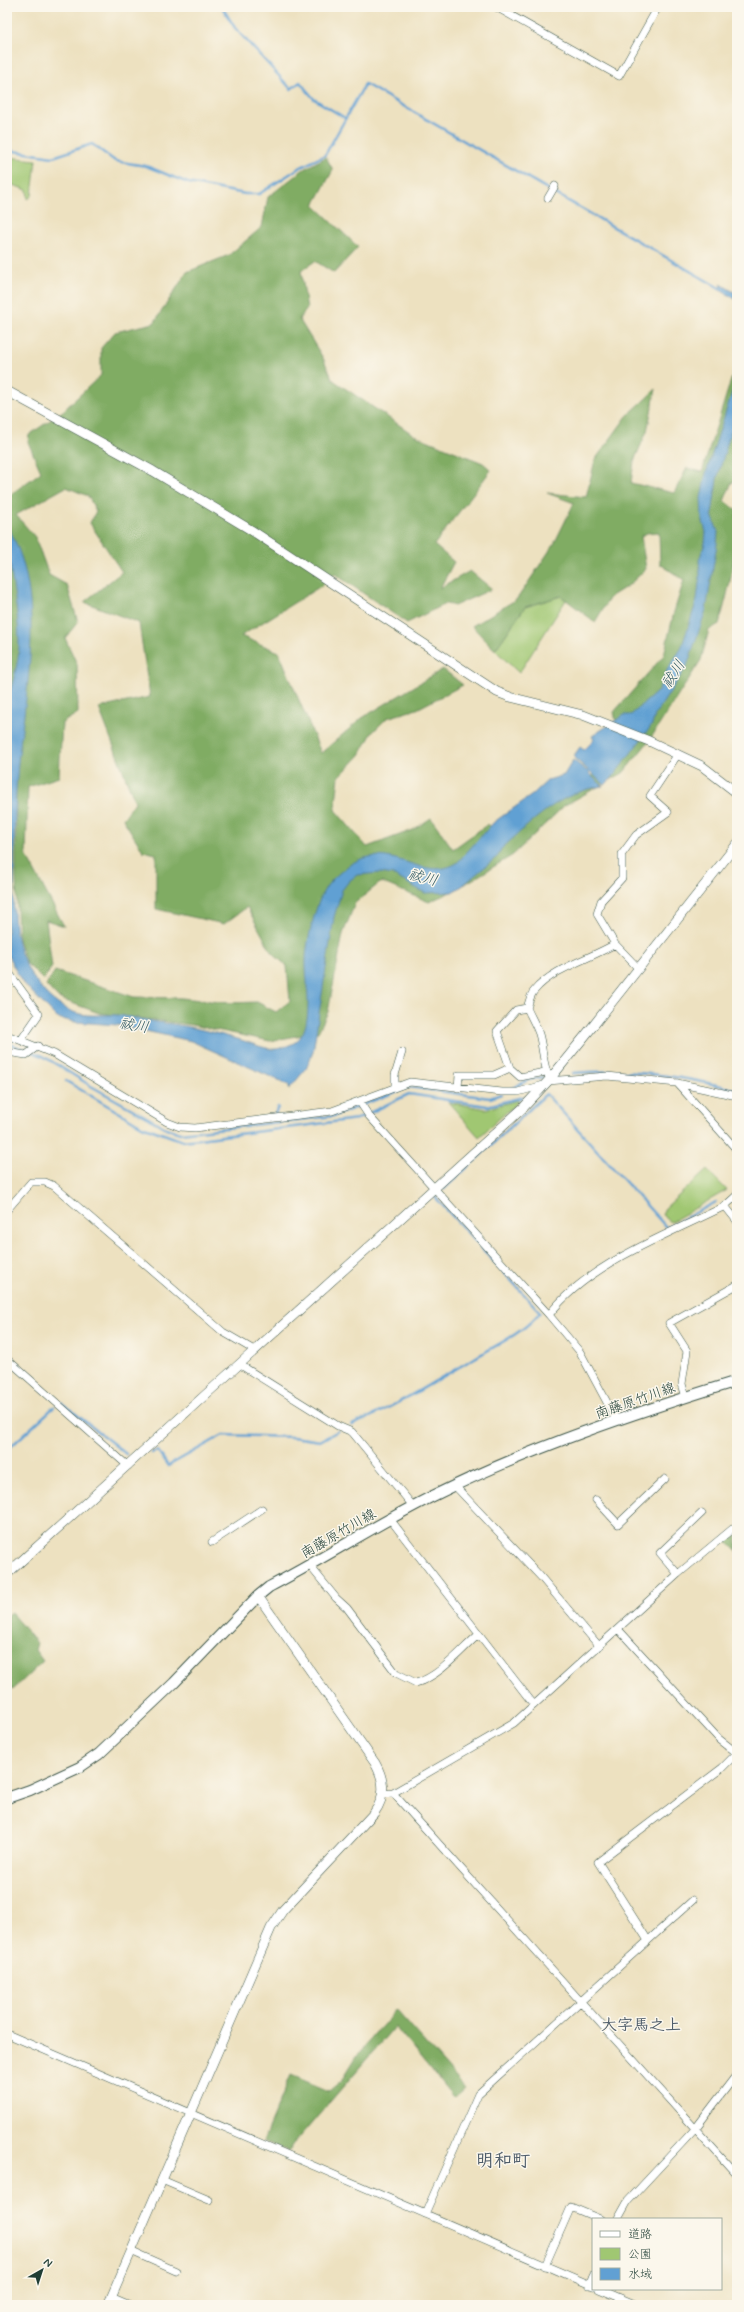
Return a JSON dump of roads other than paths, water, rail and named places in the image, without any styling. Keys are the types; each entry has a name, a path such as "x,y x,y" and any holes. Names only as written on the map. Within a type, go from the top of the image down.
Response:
{"main road":[{"name":"南藤原竹川線","path":"7,1798 30,1790 74,1770 99,1754 174,1683 258,1596 269,1587 310,1566 413,1506 454,1486 565,1439 737,1381"}],"street":[{"path":"496,7 619,76 658,7"},
{"path":"548,198 555,186"},
{"path":"7,391 134,460 251,530 497,692 510,697 565,710 601,722 649,741 702,766 737,794"},
{"path":"638,968 615,944 597,914 601,901 622,878 622,854 636,835 668,812 650,796 678,754"},
{"path":"7,1574 128,1466 433,1187 508,1122 547,1079 737,844"},
{"path":"547,1079 545,1057 538,1032 527,1008 533,992 548,979 572,964 596,956 615,944"},
{"path":"7,970 39,1014 21,1040"},
{"path":"527,1008 516,1010 497,1031 510,1068 520,1077 547,1079 607,1076 677,1083 709,1088 737,1096"},
{"path":"7,1035 38,1046 167,1122 180,1127 195,1128 332,1111 360,1103 394,1087 416,1082 458,1088 514,1092 547,1079"},
{"path":"7,1052 26,1055 38,1046"},
{"path":"394,1087 395,1076 402,1052"},
{"path":"458,1088 459,1075 494,1075 510,1068"},
{"path":"677,1083 737,1150"},
{"path":"360,1103 369,1116 549,1315 580,1352 617,1421"},
{"path":"7,1210 31,1182 45,1182 54,1186 223,1332 254,1350"},
{"path":"549,1315 561,1298 580,1282 614,1262 725,1206 737,1195"},
{"path":"725,1206 737,1221"},
{"path":"686,1397 682,1384 687,1352 669,1323 737,1285"},
{"path":"7,1360 128,1466"},
{"path":"239,1364 331,1422 352,1432 413,1506"},
{"path":"596,1500 618,1524 665,1479"},
{"path":"454,1486 540,1576 598,1646"},
{"path":"212,1542 262,1510"},
{"path":"678,1574 660,1553 702,1513"},
{"path":"390,1519 478,1635 534,1705"},
{"path":"130,2305 109,2301 276,1919 374,1813 388,1793 514,1723 678,1574 737,1525"},
{"path":"310,1566 336,1598 347,1608 396,1673 416,1683 424,1680 441,1668 478,1635"},
{"path":"258,1596 375,1763 388,1793 581,2002 737,2175"},
{"path":"618,1629 719,1739 737,1753 710,1777 598,1862 647,1939"},
{"path":"425,2214 478,2094 581,2002 647,1939 692,1900"},
{"path":"7,2034 591,2286"},
{"path":"619,2218 628,2201 695,2129 737,2074"},
{"path":"162,2180 208,2200"},
{"path":"544,2266 571,2207 598,2218"},
{"path":"131,2251 176,2271"},
{"path":"601,2290 636,2305"}],"water":[{"path":"721,284 737,294 737,300 720,290"},
{"name":"祓川","path":"737,377 737,421 730,434 717,479 712,515 718,532 706,610 687,666 655,715 652,725 605,785 590,772 589,774 603,786 587,789 573,794 548,809 501,849 498,856 462,886 452,892 425,893 393,875 380,873 357,875 349,881 342,890 334,917 313,1052 306,1069 289,1089 289,1085 191,1041 118,1025 75,1022 57,1018 22,982 7,954 7,708 18,661 19,645 7,526 22,560 28,585 31,610 30,657 15,803 14,856 15,928 19,947 27,967 39,985 53,1000 76,1013 88,1015 118,1015 183,1026 241,1040 264,1048 279,1048 292,1044 300,1038 305,1029 308,1006 306,953 318,904 327,886 336,876 359,860 374,856 388,857 430,868 443,868 457,863 494,822 532,795 548,780 564,775 573,760 587,771 588,770 574,758 580,747 584,750 594,740 592,736 624,715 631,715 658,691 668,668 681,649 697,600 700,574 699,560 705,543 706,532 702,518 701,498 706,473"}],"waterway":[{"path":"222,7 235,28 291,89 300,82 314,99 345,118"},
{"path":"7,150 53,157 92,144 115,161 146,166 188,183 245,194 259,194 299,168 325,155 365,84 723,290"},
{"path":"7,1043 43,1056 91,1086 166,1128 180,1133 334,1116 408,1087 490,1098 501,1094"},
{"path":"573,1073 614,1072 676,1077 737,1090"},
{"path":"509,1090 528,1080 543,1077"},
{"path":"66,1081 142,1126 183,1141 357,1119 409,1094 487,1106 523,1097"},
{"path":"444,1189 546,1094 667,1228 716,1202"},
{"path":"275,1114 278,1107"},
{"path":"352,1425 399,1402 509,1338 526,1326 540,1312 435,1197"},
{"path":"62,1403 126,1454"},
{"path":"7,1450 54,1407"},
{"path":"151,1453 158,1451 168,1466 223,1435 293,1437 320,1441 338,1431"}],"district":[{"name":"大字馬之上","path":"641,2024"},
{"name":"明和町","path":"503,2160"}]}
